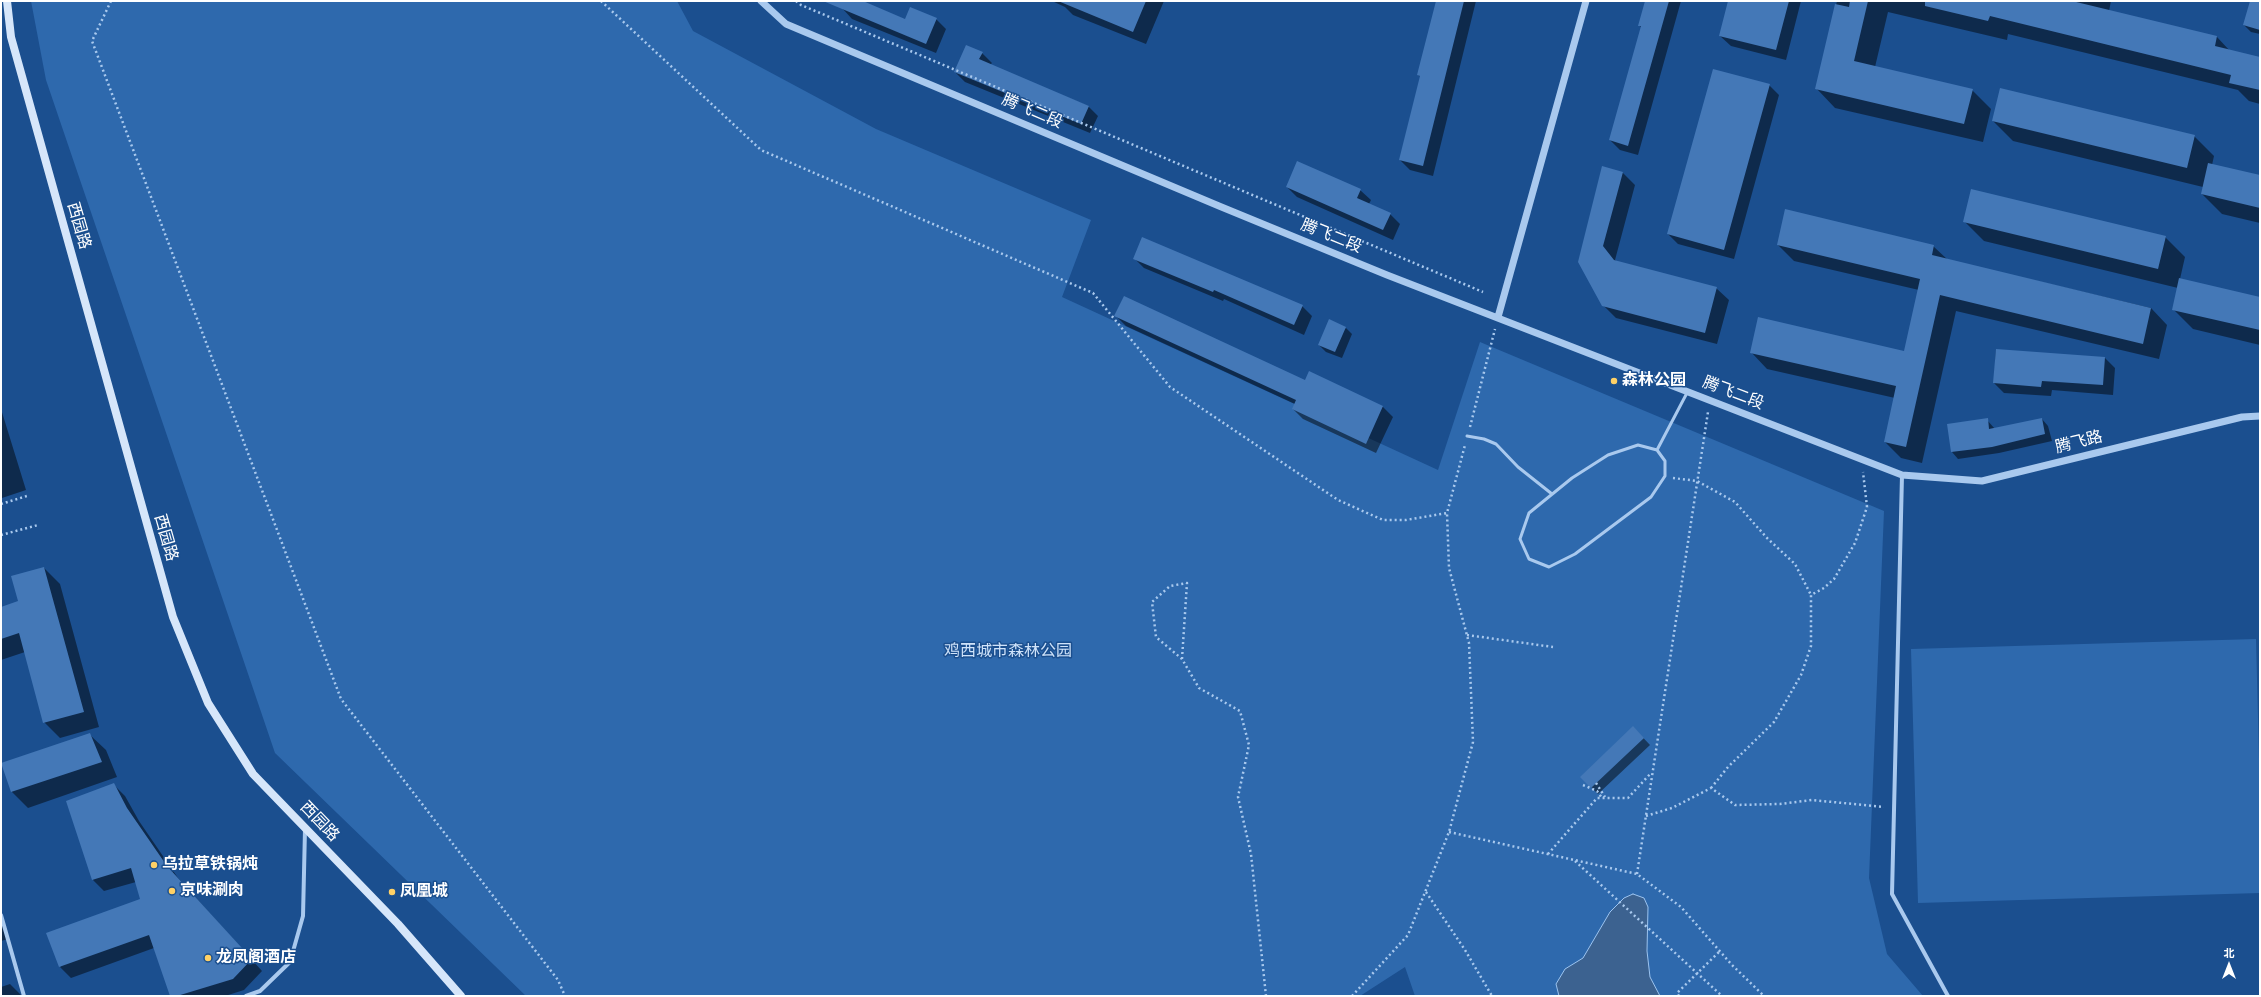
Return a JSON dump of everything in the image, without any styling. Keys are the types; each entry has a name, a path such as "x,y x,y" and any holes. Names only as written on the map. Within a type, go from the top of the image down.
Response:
{"main road":[{"name":"西园路","path":"7,1 10,37 172,617 208,703 253,774 398,924 462,996"}],"street":[{"name":"腾飞二段","path":"761,1 786,24 1219,206 1387,275 1902,475"},
{"path":"1498,318 1586,1"},
{"name":"腾飞路","path":"1902,475 1982,481 2242,417 2260,416"},
{"path":"1902,475 1892,894 1948,996"},
{"path":"246,996 260,991 290,962 303,916 305,828"},
{"path":"1,915 24,996"}],"lane":[{"path":"1657,450 1688,391"},
{"path":"1468,436 1484,439 1496,444 1518,467 1552,494"},
{"path":"1638,445 1657,450 1665,461 1665,476 1651,497 1575,554 1548,567 1529,559 1520,539 1529,514 1572,478 1608,455 1638,445"}],"path":[{"path":"111,1 92,41 341,699 558,980 565,996"},
{"path":"601,1 761,150 1093,293 1170,387 1338,500 1383,520 1406,520 1447,513"},
{"path":"796,1 808,9 1482,292"},
{"path":"1352,996 1408,935 1449,832 1473,742 1467,635 1449,568 1447,513 1498,318"},
{"path":"1637,874 1710,400"},
{"path":"1811,595 1824,588 1834,579 1855,543 1868,508 1861,459"},
{"path":"1646,816 1672,808 1711,788 1728,767 1774,722 1801,675 1811,646 1811,595 1795,564 1767,538 1735,502 1697,481 1665,476"},
{"path":"1,504 27,496"},
{"path":"1,535 38,525"},
{"path":"1182,658 1187,583 1170,586 1152,602 1156,638 1182,658 1198,688 1240,711 1249,745 1238,797 1252,854 1266,996"},
{"path":"1467,635 1553,647"},
{"path":"1548,854 1597,798 1628,798 1652,772"},
{"path":"1596,783 1604,798"},
{"path":"1583,785 1597,791 1604,798"},
{"path":"1711,788 1735,805 1780,804 1812,800 1894,808"},
{"path":"1449,832 1637,874 1681,907 1720,951 1764,996"},
{"path":"1575,860 1722,996"},
{"path":"1426,891 1465,950 1492,996"},
{"path":"1679,996 1677,993 1720,951"}],"green space":[{"name":"鸡西城市森林公园","path":"31,1 677,1 693,31 876,129 1091,220 1062,297 1438,470 1480,342 1884,511 1869,878 1887,954 1923,996 1415,996 1405,967 1360,996 526,996 275,753 46,80"},
{"path":"2256,639 2260,798 2260,893 1918,903 1911,649"}],"shaded area":[{"path":"1633,894 1644,898 1648,907 1647,951 1650,977 1660,996 1559,996 1556,984 1565,969 1583,958 1610,912 1624,898"}],"building":[{"path":"823,1 863,1 905,19 910,7 937,18 926,44"},
{"path":"1058,1 1146,1 1133,32"},
{"path":"1436,1 1464,1 1423,166 1399,160 1420,76 1417,75"},
{"path":"1645,1 1669,1 1628,146 1609,140 1641,26 1638,26"},
{"path":"1728,1 1789,1 1776,50 1719,36"},
{"path":"1850,1 1868,1 1854,61 1973,89 1964,124 1815,89 1835,4 1849,7"},
{"path":"1925,1 2072,1 2217,36 2215,46 2260,57 2260,90 2229,83 2231,75 1990,16 1988,21 1925,6"},
{"path":"2250,1 2260,1 2260,30 2243,25"},
{"path":"966,45 983,52 979,59 1089,106 1081,124 954,72"},
{"path":"1713,69 1770,84 1724,250 1667,234"},
{"path":"2000,88 2195,135 2187,168 1992,121"},
{"path":"1297,161 1361,189 1357,198 1391,213 1383,230 1286,187"},
{"path":"2208,163 2260,175 2260,208 2201,194"},
{"path":"1602,166 1623,172 1603,246 1614,260 1717,287 1705,333 1602,306 1578,262"},
{"path":"1971,189 2166,236 2158,269 1963,222"},
{"path":"1785,209 1934,245 1932,255 2151,308 2143,344 1940,295 1906,447 1884,442 1896,386 1750,353 1758,317 1904,351 1920,279 1777,245"},
{"path":"1142,237 1303,305 1294,325 1214,290 1213,292 1133,259"},
{"path":"2179,278 2260,297 2260,330 2172,310"},
{"path":"1124,296 1305,380 1309,371 1383,406 1366,444 1292,409 1296,400 1114,316"},
{"path":"1329,319 1346,327 1335,352 1318,345"},
{"path":"1996,349 2105,357 2103,385 2042,381 2041,387 1993,383"},
{"path":"1988,418 1989,429 2042,418 2045,434 1992,447 1951,452 1947,424"},
{"path":"44,567 84,712 43,723 19,633 1,639 1,607 18,601 11,576"},
{"path":"1633,726 1644,738 1591,788 1580,777"},
{"path":"90,733 102,762 11,792 1,763"},
{"path":"114,783 127,808 167,866 252,959 233,979 177,996 170,996 149,935 59,967 46,933 140,899 131,868 92,880 66,801"}],"place":[{"name":"森林公园","path":"1614,381"},
{"name":"乌拉草铁锅炖","path":"154,865"},
{"name":"京味涮肉","path":"172,891"},
{"name":"凤凰城","path":"392,892"},
{"name":"龙凤阁酒店","path":"208,958"}]}
